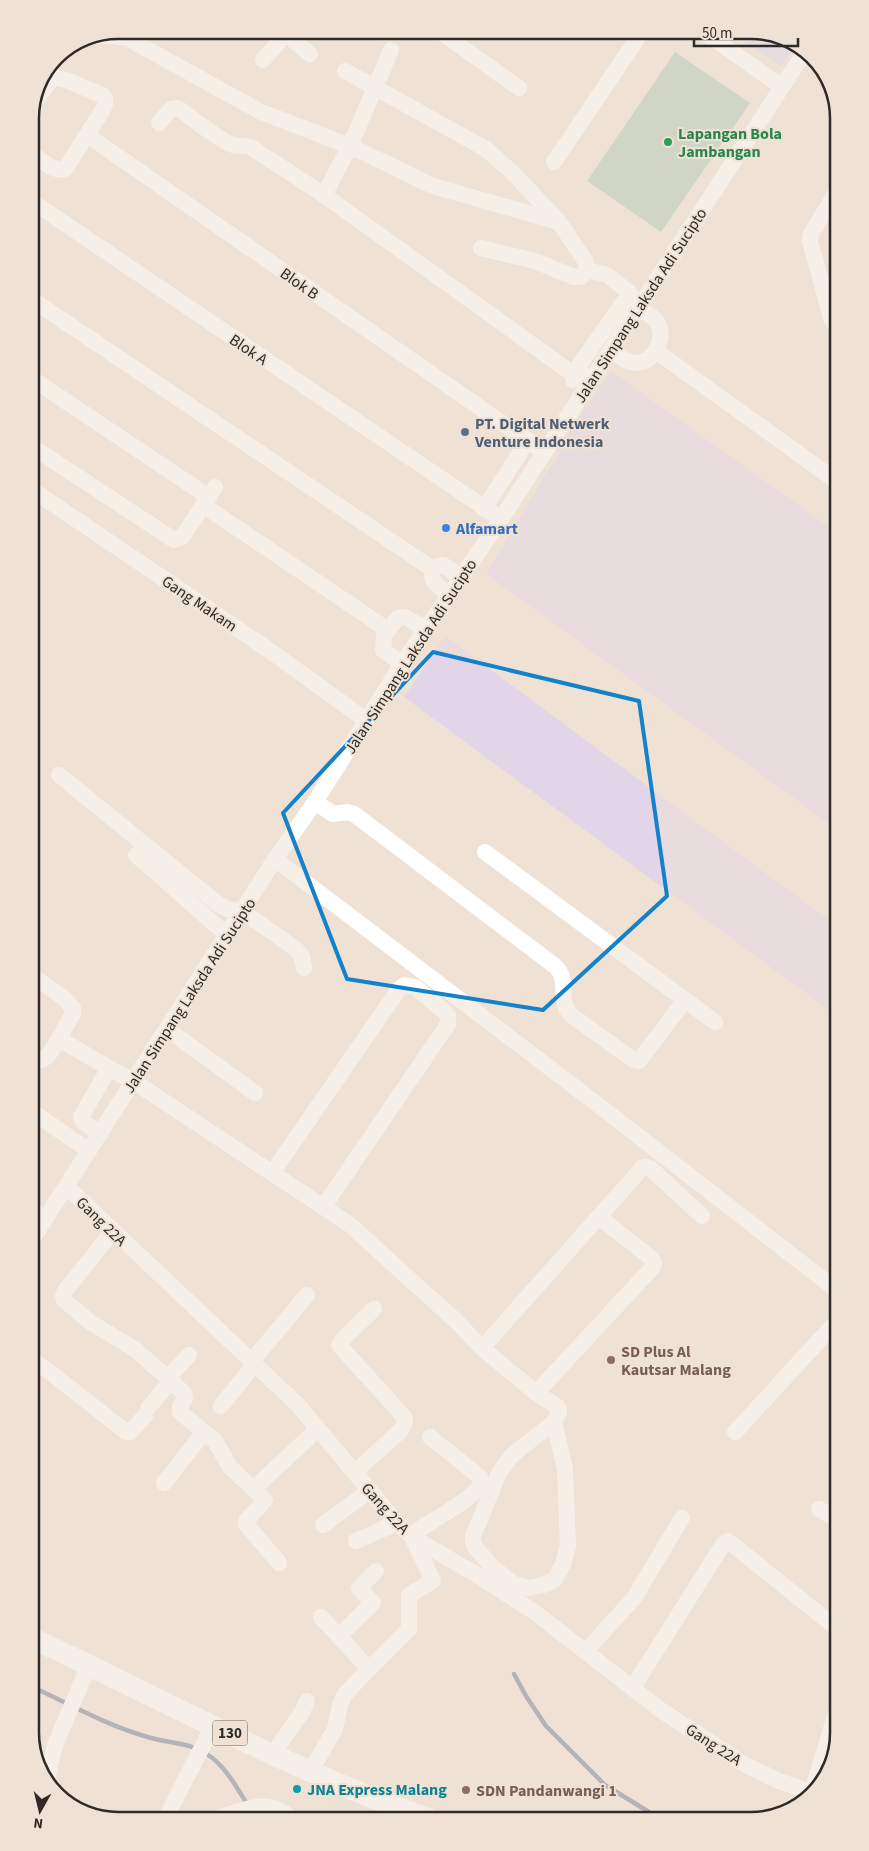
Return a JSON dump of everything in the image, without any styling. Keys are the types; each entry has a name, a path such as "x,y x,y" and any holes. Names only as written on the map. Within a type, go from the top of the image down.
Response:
{"main road":[{"name":"130","path":"39,1641 89,1665 209,1734 273,1754 410,1812"}],"street":[{"path":"129,39 261,112 350,146 433,186 559,222"},
{"path":"263,60 278,39"},
{"path":"292,39 310,54"},
{"path":"455,39 519,88"},
{"path":"554,162 637,39"},
{"path":"715,39 782,87"},
{"path":"324,195 350,146 390,50"},
{"name":"Jalan Simpang Laksda Adi Sucipto","path":"40,1214 67,1187 242,911 315,802 402,664 501,519 588,386 637,301 801,57"},
{"path":"345,71 486,149 514,174 559,222 586,262 587,270 581,277 574,277 535,261 481,248"},
{"path":"39,158 53,168 63,170 66,168 104,108 104,97 74,83 51,76"},
{"path":"160,123 171,109 178,108 234,145 252,148 324,195 573,374"},
{"name":"Blok B","path":"87,135 544,452"},
{"path":"830,201 811,234 810,241 830,310"},
{"name":"Blok A","path":"39,206 467,498 501,519"},
{"path":"587,270 606,275 637,301 659,324 661,337 656,351 647,359 637,363 626,361 610,350"},
{"path":"588,386 573,384 573,374 637,301"},
{"path":"39,304 431,568 443,565 461,577"},
{"path":"656,351 830,476"},
{"path":"39,383 209,496 388,630"},
{"path":"484,509 528,440"},
{"path":"39,451 174,540 183,536 209,496"},
{"name":"Gang Makam","path":"39,494 266,648 366,720"},
{"path":"431,568 432,581 448,595"},
{"path":"402,664 383,650 384,636 388,630 398,618 405,617 426,629"},
{"path":"59,775 218,904 242,911 296,949 302,957 304,968"},
{"path":"315,802 334,814 347,812 354,814 555,966 561,972 565,1010 632,1059 639,1061 685,1000"},
{"path":"485,852 714,1022"},
{"path":"136,855 227,935"},
{"path":"276,859 830,1285"},
{"path":"39,980 65,999 73,1008 73,1013 59,1039 46,1058 39,1062"},
{"path":"272,1173 399,989 405,985 415,987 445,1012 448,1016 448,1024 324,1206"},
{"path":"167,1029 254,1093"},
{"path":"59,1039 134,1081 324,1206 363,1235 456,1321 482,1348 536,1393 558,1407 559,1412 554,1422 511,1456 498,1473 473,1536 475,1547 492,1567 514,1584 528,1588 556,1580 568,1546 566,1469 554,1422"},
{"path":"101,1133 84,1123 81,1117 109,1068"},
{"path":"39,1116 89,1151"},
{"path":"482,1348 642,1168 650,1168 702,1216"},
{"name":"Gang 22A","path":"67,1187 224,1334 252,1364 297,1404 397,1524 412,1536 525,1606 662,1711 744,1764 779,1781 807,1789"},
{"path":"536,1393 652,1268 654,1263 651,1258 599,1216"},
{"path":"113,1231 65,1291 63,1298 90,1322 136,1350 186,1396 180,1407 180,1412 215,1440 230,1467 265,1500 246,1524 279,1563"},
{"path":"220,1406 307,1296"},
{"path":"355,1472 400,1431 405,1421 339,1345 340,1341 374,1309"},
{"path":"735,1432 830,1329"},
{"path":"39,1369 126,1432 130,1432 189,1355"},
{"path":"253,1489 318,1429"},
{"path":"164,1483 204,1432"},
{"path":"308,1770 317,1760 335,1729 340,1705 345,1694 409,1629 410,1595 433,1580 412,1536 467,1497 480,1484 480,1477 430,1437"},
{"path":"323,1525 369,1491"},
{"path":"819,1509 830,1515"},
{"path":"586,1651 634,1598 682,1518"},
{"path":"356,1541 397,1524"},
{"path":"633,1688 724,1543 728,1540 830,1623"},
{"path":"339,1636 373,1603 359,1588 376,1571"},
{"path":"321,1616 369,1669"},
{"path":"49,1772 55,1745 89,1665"},
{"path":"273,1754 302,1712 307,1701"},
{"path":"816,1778 830,1732"},
{"path":"169,1812 209,1734"},
{"path":"245,1812 258,1806 278,1808 283,1812"}],"highlighted area":[{"path":"433,652 639,701 667,896 543,1010 347,979 283,813"}],"shaded area":[{"path":"740,39 767,40 792,51 781,66"},
{"path":"611,371 830,528 830,825 486,574 559,454 556,451"},
{"path":"445,636 830,921 830,1011 404,697"}],"green space":[{"name":"Lapangan Bola Jambangan","path":"675,52 750,103 661,232 587,181"}],"waterway":[{"path":"514,1674 546,1726 605,1785 649,1812"},
{"path":"39,1690 121,1728 151,1738 187,1745 201,1750 225,1770 247,1804"}],"place":[{"name":"Lapangan Bola Jambangan","path":"668,142"},
{"name":"PT. Digital Netwerk Venture Indonesia","path":"465,432"},
{"name":"Alfamart","path":"446,528"},
{"name":"SD Plus Al Kautsar Malang","path":"611,1360"},
{"name":"JNA Express Malang","path":"297,1789"},
{"name":"SDN Pandanwangi 1","path":"466,1790"}]}
